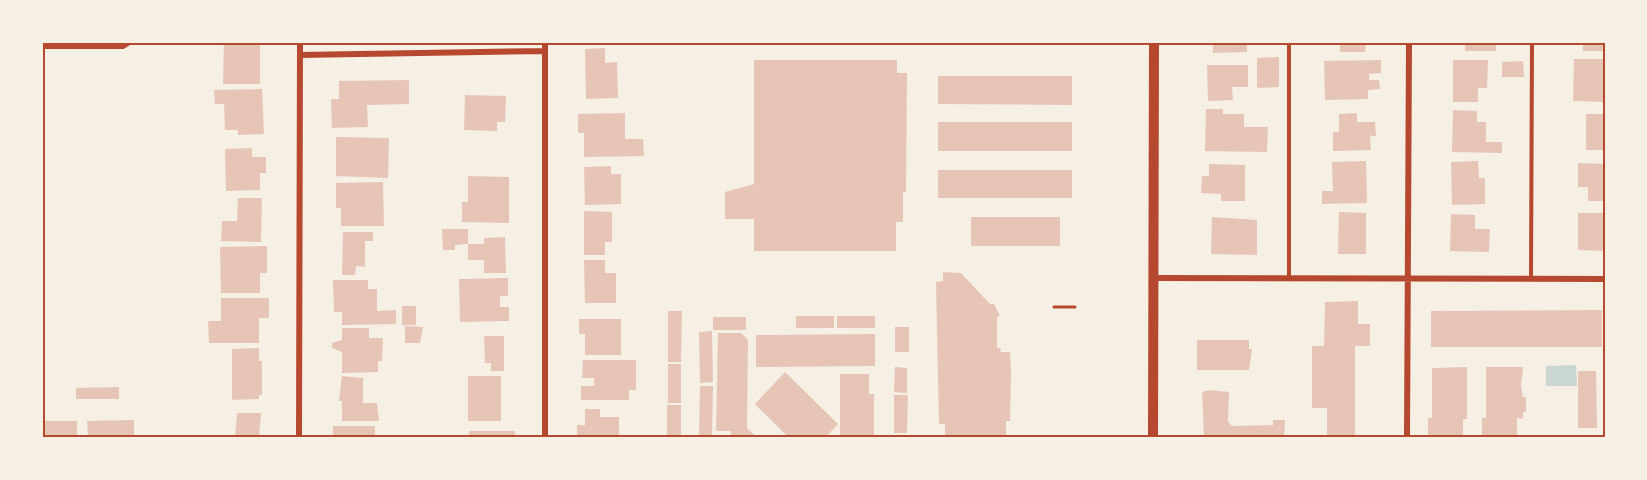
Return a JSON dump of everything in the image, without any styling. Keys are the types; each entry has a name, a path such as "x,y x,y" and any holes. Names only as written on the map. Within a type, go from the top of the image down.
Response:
{"main road":[{"path":"1152,438 1154,42"}],"street":[{"path":"299,438 300,42"},
{"path":"545,42 545,438"},
{"path":"1407,438 1409,42"},
{"path":"300,55 545,51"},
{"path":"1153,278 1605,279"}],"lane":[{"path":"42,47 123,46 131,42"},
{"path":"1288,278 1289,42"},
{"path":"1531,279 1532,42"}],"path":[{"path":"1054,307 1075,307"}],"shaded area":[{"path":"1576,365 1577,386 1546,386 1546,366"}],"building":[{"path":"224,42 260,42 260,84 223,84"},
{"path":"1213,42 1247,42 1247,52 1213,53"},
{"path":"1340,42 1366,42 1365,52 1340,52"},
{"path":"1465,42 1496,42 1496,51 1465,51"},
{"path":"1583,42 1605,42 1605,51 1583,51"},
{"path":"605,48 605,63 617,62 618,98 586,99 585,49"},
{"path":"1279,57 1279,87 1257,88 1257,58"},
{"path":"1574,59 1605,59 1605,102 1573,101"},
{"path":"754,60 897,60 897,73 907,73 906,192 903,192 903,222 896,222 896,251 754,251 754,219 725,219 725,192 754,184"},
{"path":"1381,60 1381,73 1369,74 1369,80 1379,80 1380,89 1368,90 1368,99 1325,100 1324,61"},
{"path":"1453,60 1488,60 1487,88 1478,88 1478,102 1453,102"},
{"path":"1523,61 1524,77 1502,77 1502,62"},
{"path":"1207,65 1248,65 1248,87 1232,87 1233,100 1208,101"},
{"path":"938,76 1072,76 1072,105 938,104"},
{"path":"409,80 409,104 367,105 368,127 332,128 331,99 339,99 339,81"},
{"path":"262,89 264,134 238,135 238,130 225,130 224,104 215,104 214,90"},
{"path":"465,95 506,96 505,122 497,122 497,131 464,130"},
{"path":"1206,109 1223,109 1223,114 1244,114 1244,127 1268,127 1267,152 1205,151"},
{"path":"1453,110 1477,111 1477,122 1486,122 1486,142 1502,142 1502,153 1452,152"},
{"path":"625,113 625,139 643,139 644,156 584,157 584,133 578,133 578,114"},
{"path":"1357,113 1357,122 1375,122 1376,136 1370,136 1371,150 1333,151 1333,132 1339,132 1339,114"},
{"path":"1586,114 1605,114 1605,150 1586,150"},
{"path":"938,122 1072,122 1072,151 938,151"},
{"path":"336,137 389,138 388,178 336,176"},
{"path":"252,148 252,157 266,157 266,173 260,173 260,190 226,191 225,149"},
{"path":"1366,161 1367,203 1322,204 1322,191 1333,191 1332,162"},
{"path":"1478,161 1479,178 1485,178 1485,204 1452,205 1451,162"},
{"path":"1578,163 1605,164 1605,201 1588,201 1588,187 1578,187"},
{"path":"1209,164 1245,165 1245,201 1221,201 1221,194 1201,193 1202,176 1209,176"},
{"path":"611,166 611,174 621,174 621,204 585,205 584,167"},
{"path":"938,170 1072,170 1072,198 938,198"},
{"path":"468,176 509,177 509,223 462,222 462,202 468,202"},
{"path":"383,182 384,226 341,226 341,208 336,208 336,183"},
{"path":"238,198 262,198 261,242 221,241 222,221 237,221"},
{"path":"584,211 612,212 612,242 605,242 605,255 584,255"},
{"path":"1339,212 1366,213 1366,254 1338,254"},
{"path":"1578,213 1605,213 1605,251 1578,250"},
{"path":"1451,214 1475,215 1475,229 1490,229 1489,252 1450,251"},
{"path":"971,217 1060,217 1060,246 971,246"},
{"path":"1212,217 1257,220 1257,255 1211,254"},
{"path":"442,229 468,229 468,244 455,245 455,250 443,250"},
{"path":"343,232 373,232 373,241 365,241 365,267 356,266 355,275 342,275"},
{"path":"505,237 506,273 484,273 484,260 468,260 468,244 484,244 484,238"},
{"path":"267,246 267,273 260,273 260,293 221,293 220,247"},
{"path":"584,260 605,260 605,273 616,273 616,303 585,303"},
{"path":"943,272 961,273 990,304 994,304 1000,316 997,317 997,348 1001,348 1000,352 1010,352 1010,421 1006,421 1006,437 945,438 945,424 939,424 936,282 943,281"},
{"path":"508,278 508,296 500,296 500,307 509,307 509,321 460,322 459,279"},
{"path":"333,280 368,280 368,289 377,289 377,311 396,310 396,324 342,325 342,312 334,312"},
{"path":"221,298 269,298 269,318 259,318 259,343 209,343 208,321 221,321"},
{"path":"1358,301 1358,324 1370,324 1370,346 1355,346 1355,436 1327,438 1327,408 1312,408 1312,346 1324,346 1325,302"},
{"path":"402,306 416,306 416,325 402,325"},
{"path":"1602,310 1602,347 1431,347 1431,311"},
{"path":"668,311 682,311 681,362 668,362"},
{"path":"796,316 834,316 834,328 796,328"},
{"path":"837,316 875,316 875,328 837,328"},
{"path":"713,317 746,317 746,330 713,330"},
{"path":"579,319 621,319 621,355 585,355 585,334 579,334"},
{"path":"405,326 423,327 420,343 405,343"},
{"path":"895,327 909,327 909,352 895,352"},
{"path":"342,328 369,328 369,338 383,338 382,361 378,361 378,372 342,373 342,352 332,348 332,343 342,340"},
{"path":"712,331 713,382 700,383 699,332"},
{"path":"718,333 741,333 748,340 747,428 757,438 731,438 731,431 716,431"},
{"path":"875,334 875,366 756,367 756,335"},
{"path":"484,336 504,336 504,371 491,371 491,363 485,363"},
{"path":"1197,340 1249,340 1249,349 1252,349 1249,370 1197,370"},
{"path":"259,348 259,361 262,361 262,395 259,395 259,399 232,400 232,349"},
{"path":"583,360 636,360 636,390 629,390 629,400 581,400 581,386 594,386 594,378 582,378"},
{"path":"668,364 681,364 681,403 668,403"},
{"path":"895,367 907,368 907,393 894,392"},
{"path":"1467,367 1467,419 1463,419 1463,438 1428,438 1428,418 1432,418 1432,368"},
{"path":"1486,367 1523,367 1521,386 1523,397 1526,397 1526,412 1523,412 1523,419 1517,418 1517,438 1482,438 1482,418 1486,418"},
{"path":"1578,371 1596,371 1597,428 1578,428"},
{"path":"785,372 838,424 825,438 789,438 755,404"},
{"path":"840,374 869,374 869,394 874,394 874,438 840,438"},
{"path":"342,376 363,378 363,403 377,403 379,421 342,421 342,401 339,401"},
{"path":"468,376 501,376 501,421 468,421"},
{"path":"700,386 713,386 712,436 699,436"},
{"path":"119,387 119,399 76,399 76,388"},
{"path":"1210,390 1229,392 1228,422 1232,426 1273,425 1273,420 1285,420 1284,438 1204,438 1202,392"},
{"path":"894,395 908,395 907,433 894,433"},
{"path":"667,405 681,405 681,438 667,438"},
{"path":"585,409 600,409 600,417 619,417 619,438 577,436 577,425 585,425"},
{"path":"237,413 261,413 259,438 235,438"},
{"path":"134,420 134,438 88,438 87,421"},
{"path":"42,421 77,421 77,438 42,438"},
{"path":"333,426 375,426 375,438 333,438"},
{"path":"469,431 515,431 515,438 469,438"}]}
